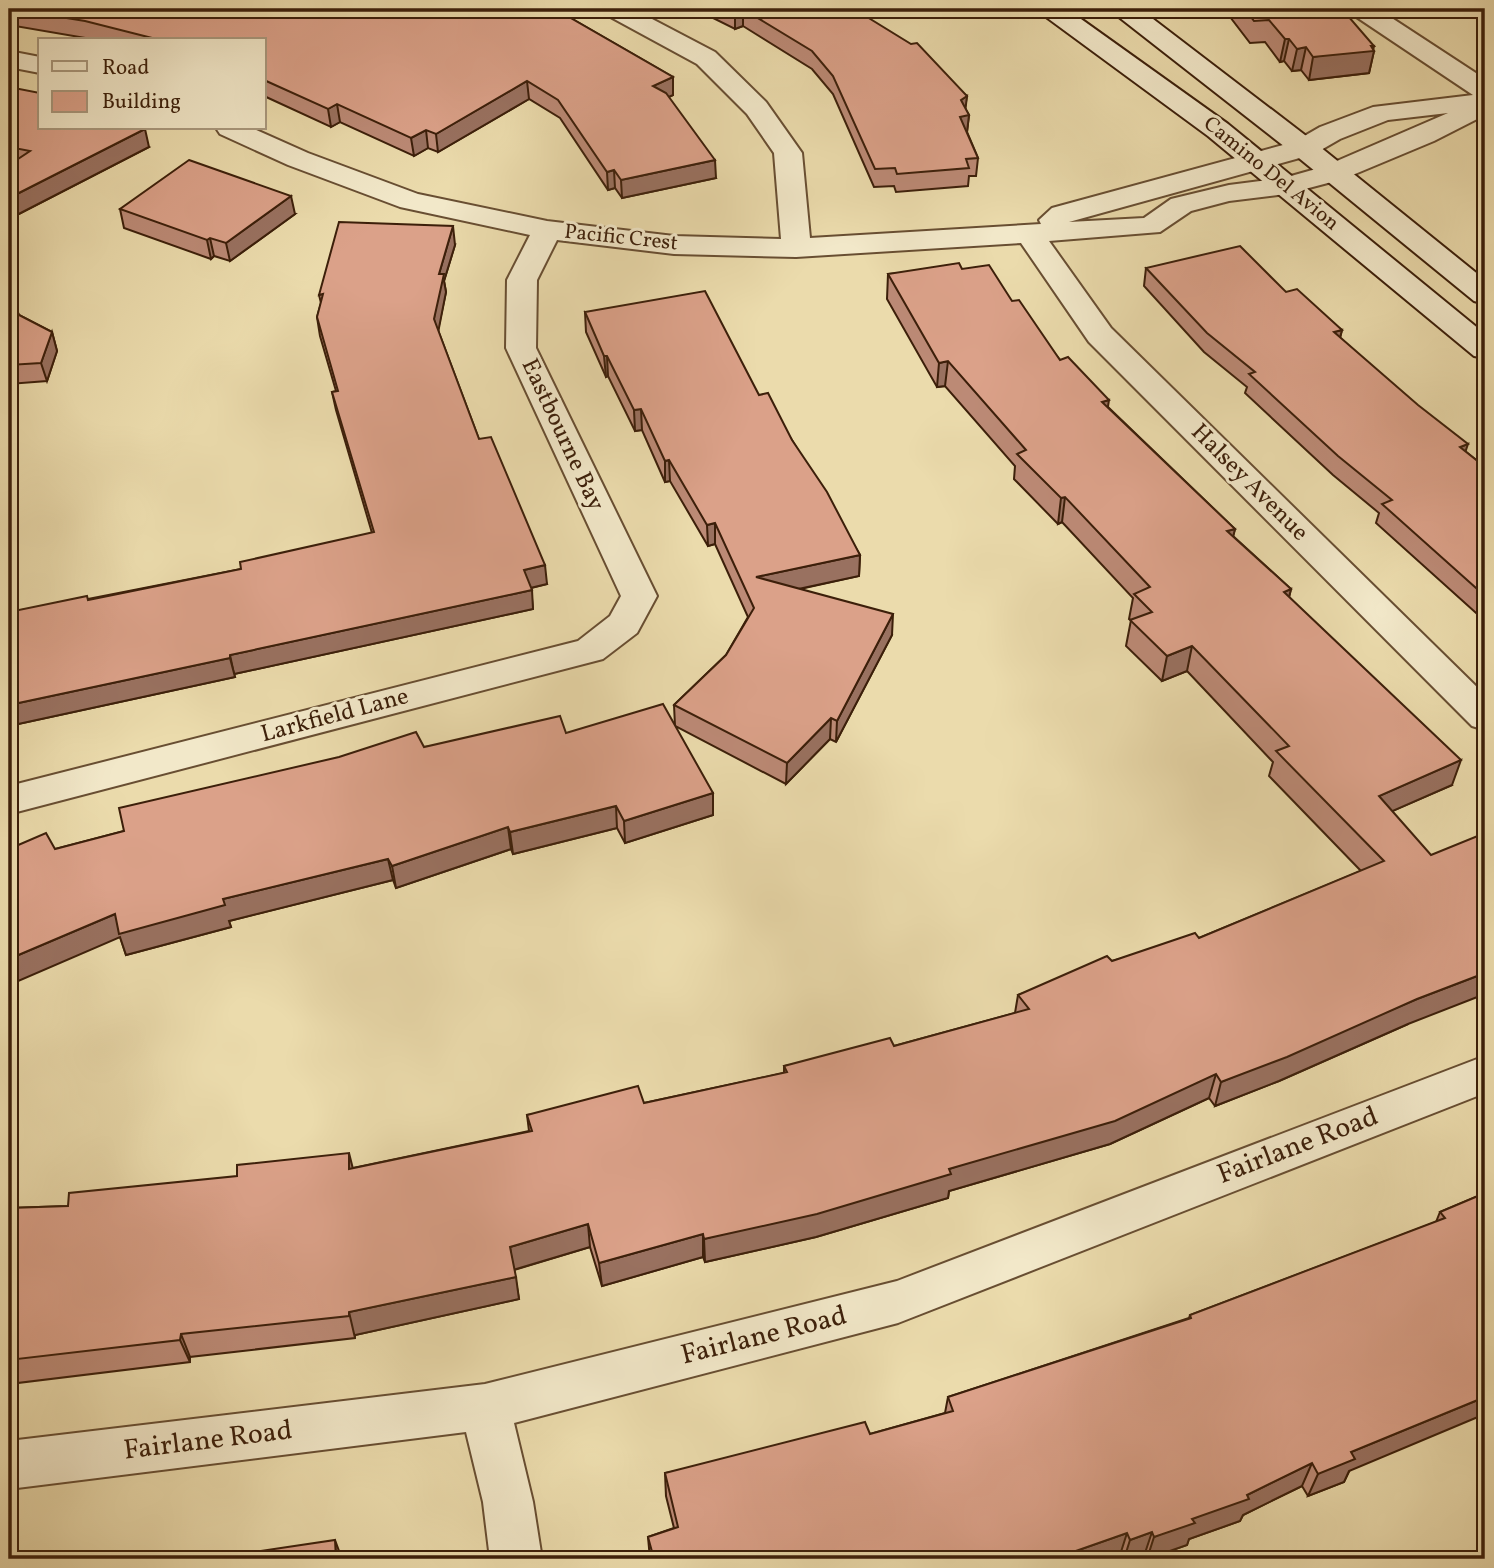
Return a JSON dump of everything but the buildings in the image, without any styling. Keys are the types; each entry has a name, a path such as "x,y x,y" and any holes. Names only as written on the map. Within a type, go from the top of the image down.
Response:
{"street":[{"path":"614,9 706,58 757,108 788,153 796,248"},
{"name":"Camino Del Avion","path":"1051,9 1102,43 1260,162 1485,349"},
{"name":"Camino Del Avion","path":"1124,9 1304,148 1485,295"},
{"path":"1361,9 1485,91"},
{"path":"9,59 38,65"},
{"name":"Pacific Crest","path":"1030,233 1062,214 1304,148 1330,133 1383,113 1485,103"},
{"name":"Pacific Crest","path":"234,130 298,159 410,201 547,230 674,245 796,248 1150,226 1181,205 1229,193 1286,186 1333,173 1424,135 1485,103"},
{"name":"Eastbourne Bay","path":"547,230 522,280 521,348 639,596"},
{"name":"Halsey Avenue","path":"1030,233 1100,335 1485,717"},
{"name":"Larkfield Lane","path":"9,800 590,650 624,624 639,596"},
{"name":"Fairlane Road","path":"9,1465 485,1407 898,1302 1485,1074"},
{"path":"485,1407 508,1502 516,1559"}]}
